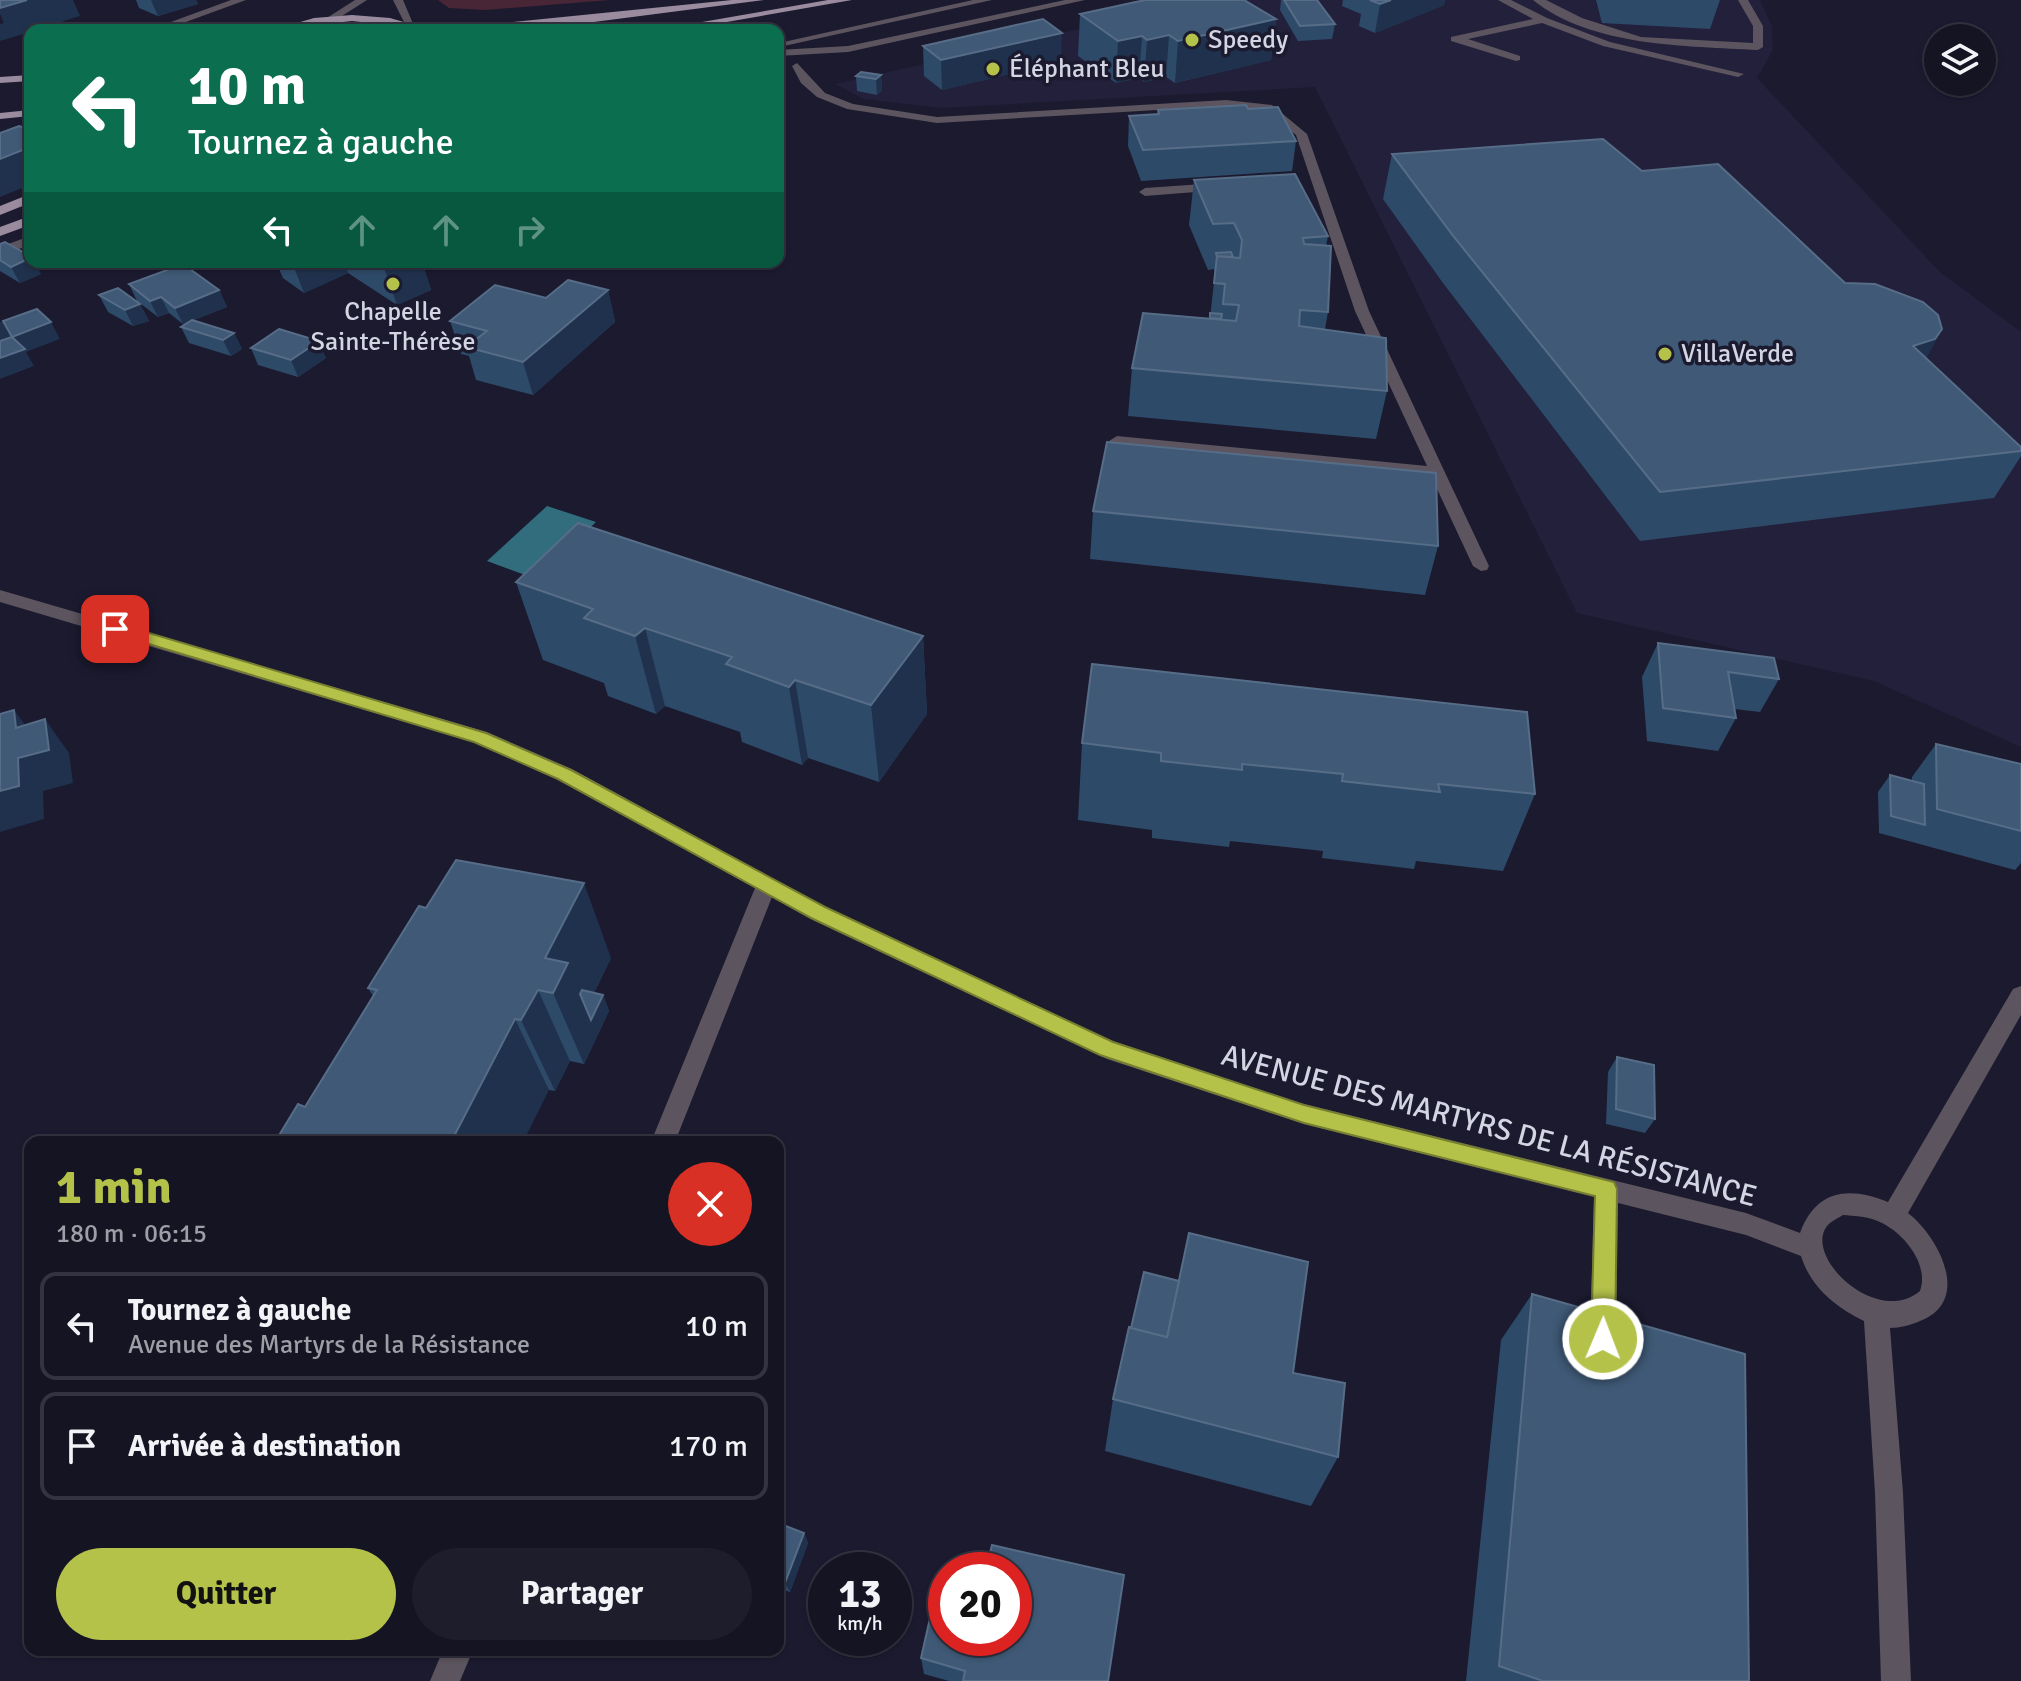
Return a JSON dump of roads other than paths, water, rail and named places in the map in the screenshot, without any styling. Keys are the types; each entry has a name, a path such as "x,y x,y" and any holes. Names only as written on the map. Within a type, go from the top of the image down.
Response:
{"main road":[{"path":"544,24 759,0"},
{"path":"698,24 847,0"},
{"path":"311,24 372,19 410,24"},
{"path":"0,80 24,78"},
{"path":"0,116 24,114"},
{"path":"0,211 24,201"},
{"path":"0,232 24,222"}],"street":[{"path":"171,24 241,0"},
{"path":"327,21 362,0"},
{"path":"398,0 410,24"},
{"path":"784,43 987,0"},
{"path":"784,53 832,50 1080,0"},
{"path":"1503,0 1543,20 1607,44 1738,74"},
{"path":"1538,0 1578,20 1640,40 1758,47 1758,26 1743,0"},
{"path":"1516,58 1455,39 1543,20"},
{"path":"784,65 797,66 832,50"},
{"path":"797,66 805,81 821,95 851,107 937,120 1226,103 1268,107 1301,134 1309,180 1362,311 1481,566"},
{"path":"1145,192 1238,185"},
{"path":"0,252 24,242"},
{"path":"1117,441 1437,472"},
{"name":"AVENUE DES MARTYRS DE LA RÉSISTANCE","path":"2,598 480,737 565,774 766,886 1107,1049 1304,1114 1746,1224 1810,1248"},
{"path":"665,1136 766,886"},
{"path":"1893,1216 2021,995"},
{"path":"1602,1369 1606,1189"},
{"path":"1839,1204 1875,1207 1893,1216 1912,1230 1926,1248 1934,1267 1936,1286 1929,1301 1916,1311 1898,1316 1876,1313 1858,1306 1826,1280 1810,1248 1815,1219 1826,1209 1839,1204"},
{"path":"1876,1313 1889,1493 1896,1681"},
{"path":"445,1681 455,1656"}],"water":[{"path":"547,506 596,522 536,579 487,561"}],"place":[{"name":"Speedy","path":"1192,40"},
{"name":"Éléphant Bleu","path":"993,69"},
{"name":"Chapelle Sainte-Thérèse","path":"393,284"},
{"name":"VillaVerde","path":"1665,354"}]}
